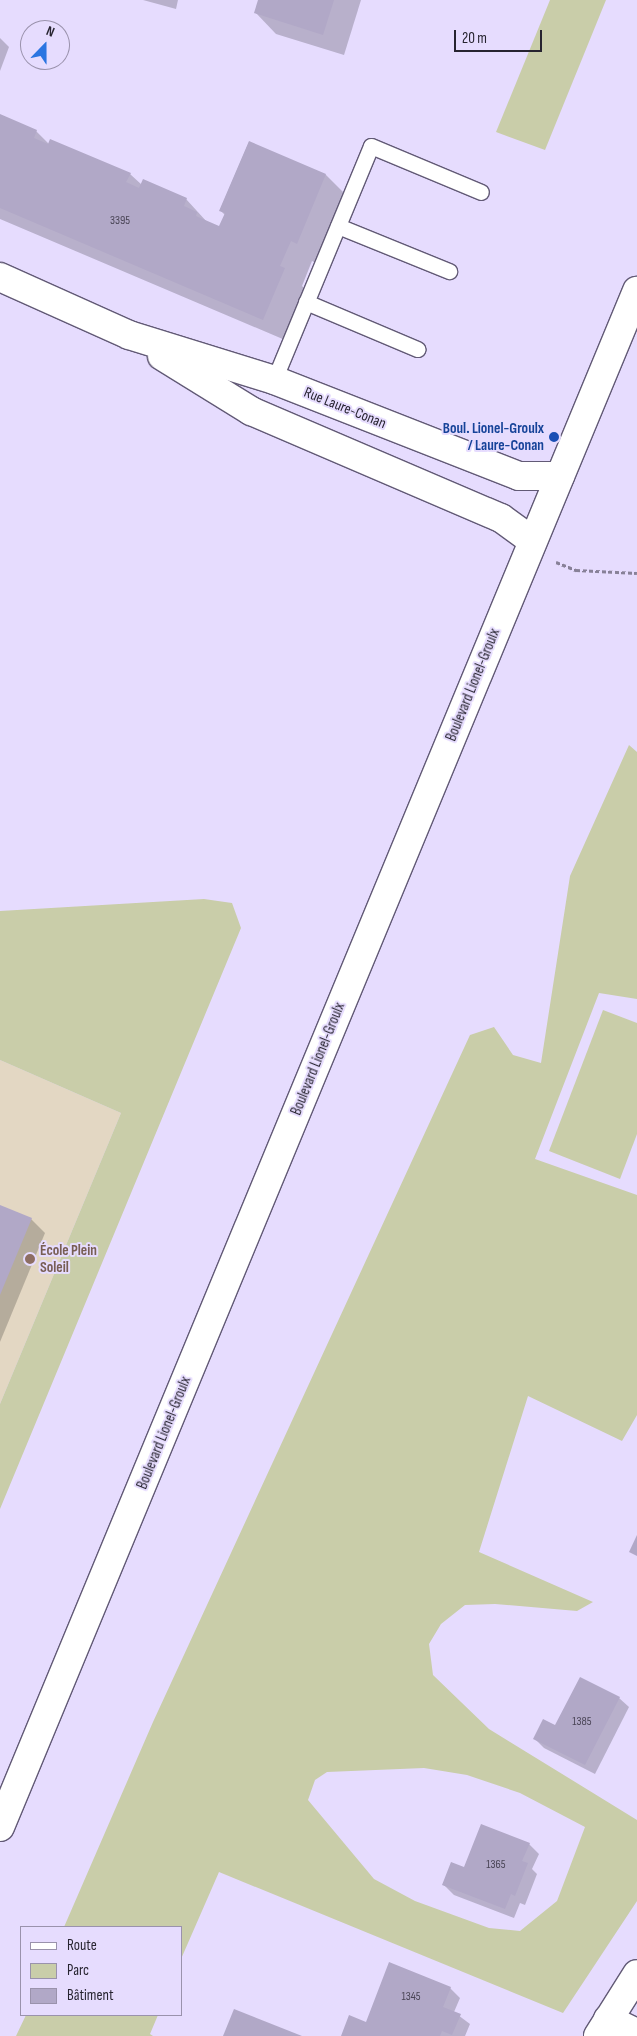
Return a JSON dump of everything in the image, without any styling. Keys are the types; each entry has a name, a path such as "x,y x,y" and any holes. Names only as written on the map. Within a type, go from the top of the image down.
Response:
{"main road":[{"name":"Rue Laure-Conan","path":"0,277 129,335 274,380 519,476 560,476"},
{"name":"Boulevard Lionel-Groulx","path":"0,1827 637,291"},
{"name":"Rue Laure-Conan","path":"129,335 251,411 502,518 533,541"},
{"path":"637,1974 603,2028 637,2032"}],"lane":[{"path":"274,380 371,146 481,192"},
{"path":"338,226 449,272"},
{"path":"306,302 418,349"}],"shaded area":[{"name":"École Plein Soleil","path":"0,1060 121,1113 0,1404"}],"green space":[{"path":"550,0 606,0 545,150 496,132"},
{"path":"629,745 637,752 637,999 599,993 535,1159 637,1195 637,1415 622,1441 528,1396 479,1552 593,1602 577,1611 495,1604 465,1605 441,1624 429,1644 433,1675 489,1729 637,1820 637,1901 563,2013 219,1872 182,1957 182,1926 64,1926 153,1722 470,1035 494,1027 513,1055 541,1063 570,876","holes":["424,1768 467,1775 520,1793 585,1827 557,1901 520,1931 489,1928 415,1901 374,1879 308,1800 315,1780 327,1772"]},
{"path":"204,899 232,903 241,928 0,1509 0,1404 121,1113 0,1060 0,911"},
{"path":"603,1010 637,1023 637,1134 620,1179 549,1151"},
{"path":"26,2016 158,2016 150,2034 153,2036 16,2036"}],"building":[{"path":"258,0 334,0 323,35 254,13"},
{"path":"0,114 37,130 34,138 48,144 50,139 131,173 126,182 139,188 143,179 187,198 184,206 197,212 196,216 219,226 225,213 219,211 249,141 326,174 297,244 291,241 280,266 285,268 263,320 0,208"},
{"path":"0,1205 32,1218 0,1295"},
{"path":"637,1535 637,1556 629,1552"},
{"path":"580,1677 620,1697 585,1765 533,1739 543,1719 555,1725"},
{"path":"481,1824 530,1843 522,1861 528,1863 515,1896 511,1894 505,1909 442,1885 451,1862 464,1867"},
{"path":"389,1962 451,1987 443,2007 461,2014 452,2035 442,2031 440,2036 341,2036 349,2015 366,2022"},
{"path":"234,2009 302,2036 223,2036"}],"place":[{"name":"Boul. Lionel-Groulx / Laure-Conan","path":"554,437"},
{"name":"École Plein Soleil","path":"30,1259"}]}
